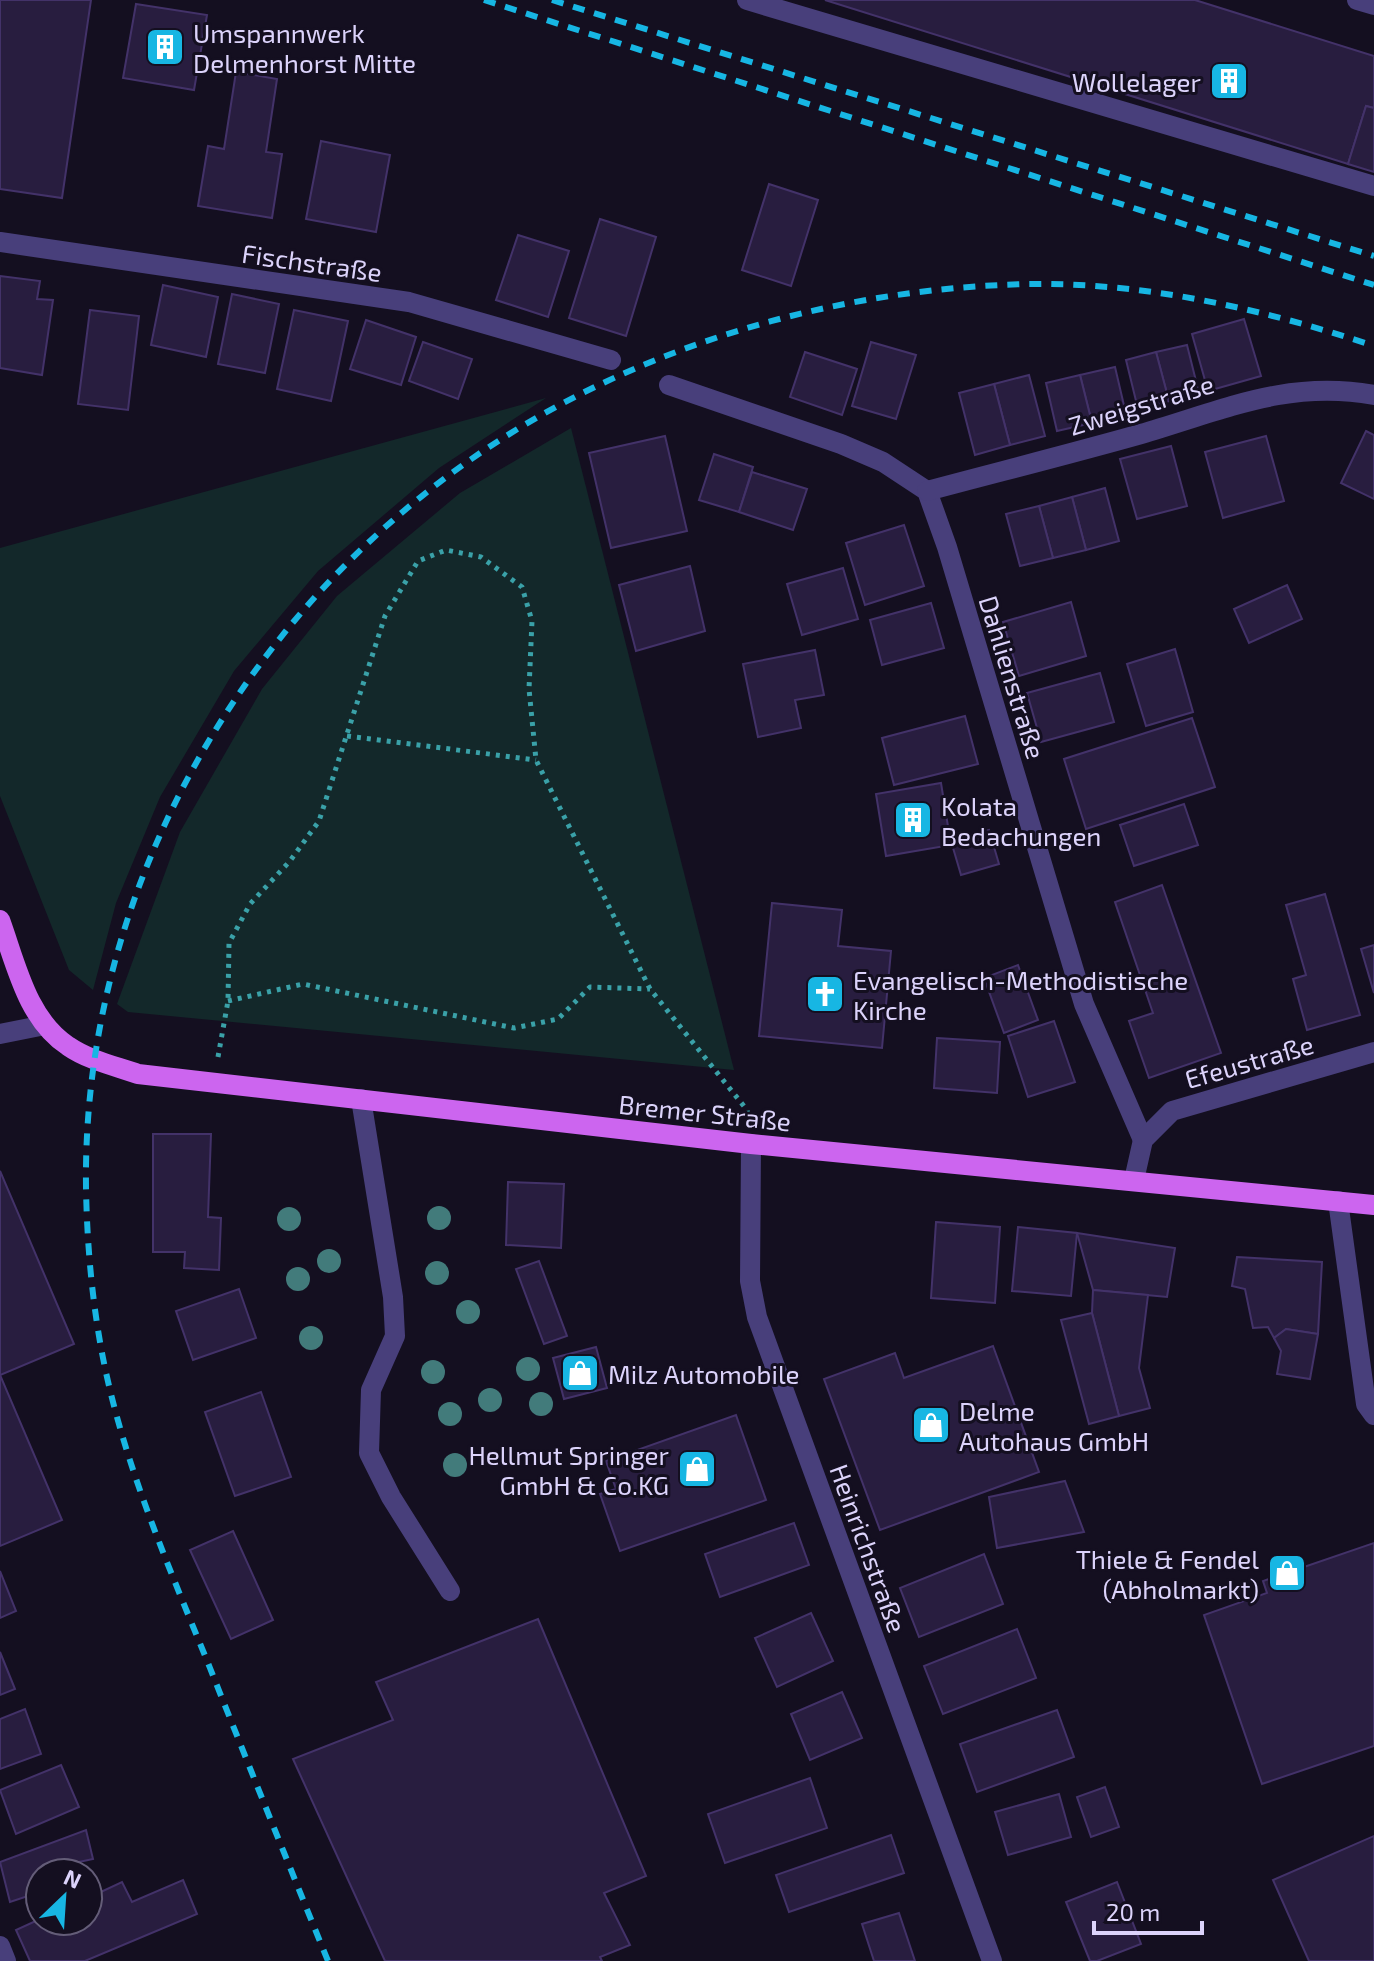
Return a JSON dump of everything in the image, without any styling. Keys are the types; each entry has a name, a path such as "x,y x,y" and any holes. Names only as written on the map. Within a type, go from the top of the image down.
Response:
{"main road":[{"name":"Bremer Straße","path":"0,920 29,999 45,1025 68,1046 94,1059 138,1074 751,1144 1374,1205"}],"street":[{"path":"747,0 1374,186"},
{"path":"1357,0 1374,5"},
{"name":"Fischstraße","path":"0,242 409,302 611,360"},
{"path":"669,385 841,444 883,462 927,491"},
{"name":"Zweigstraße","path":"927,491 1143,434 1244,401 1294,392 1374,395"},
{"name":"Dahlienstraße","path":"927,491 947,547 1084,1004 1143,1140"},
{"path":"0,1034 45,1025"},
{"name":"Efeustraße","path":"1143,1140 1172,1111 1374,1052"},
{"path":"361,1099 393,1297 395,1336 371,1390 369,1453 391,1497 450,1591"},
{"path":"1134,1180 1143,1140"},
{"name":"Heinrichstraße","path":"751,1144 750,1281 757,1317 992,1961"},
{"path":"1338,1201 1366,1404 1374,1415"},
{"path":"0,1946 6,1961"}],"path":[{"path":"214,1083 228,1001 229,943 250,904 290,861 319,821 385,616 418,561 446,550 481,557 522,587 532,621 529,689 536,760 650,989 747,1110 751,1144"},
{"path":"347,736 536,760"},
{"path":"228,1001 303,984 514,1028 558,1019 590,987 650,989"}],"green space":[{"path":"546,398 439,468 318,571 234,671 160,797 116,903 93,990 69,970 0,796 0,548"},
{"path":"571,428 734,1070 128,1012 117,1004 180,832 262,689 337,596 460,493"}],"building":[{"path":"0,0 91,0 62,198 0,189"},
{"name":"Wollelager","path":"825,0 1195,0 1374,56 1374,108 1366,106 1348,164"},
{"name":"Umspannwerk Delmenhorst Mitte","path":"136,4 207,15 194,90 123,78"},
{"path":"236,72 277,79 266,152 282,154 272,218 198,206 208,146 224,149"},
{"path":"1366,106 1374,108 1374,172 1348,164"},
{"path":"321,141 390,155 376,232 306,219"},
{"path":"769,184 818,200 791,286 742,270"},
{"path":"600,219 656,237 626,336 569,318"},
{"path":"518,235 569,251 548,317 496,300"},
{"path":"0,276 40,281 37,299 53,300 42,375 0,368"},
{"path":"163,285 218,297 206,357 151,345"},
{"path":"232,294 279,304 265,373 218,364"},
{"path":"90,310 139,316 128,410 78,404"},
{"path":"294,310 348,321 331,401 277,389"},
{"path":"1244,319 1261,376 1208,391 1192,334"},
{"path":"366,320 416,337 401,385 350,369"},
{"path":"423,342 472,359 458,399 409,381"},
{"path":"871,342 916,355 896,419 852,406"},
{"path":"1187,345 1199,393 1169,401 1156,352"},
{"path":"805,352 857,369 842,415 790,397"},
{"path":"1156,352 1169,401 1138,409 1126,360"},
{"path":"1115,367 1126,414 1092,423 1080,375"},
{"path":"1029,375 1045,436 1010,445 994,384"},
{"path":"1080,375 1092,423 1057,431 1046,383"},
{"path":"994,384 1010,445 975,455 959,393"},
{"path":"1366,431 1374,435 1374,499 1341,483"},
{"path":"665,436 687,531 611,548 589,453"},
{"path":"1266,436 1284,501 1223,518 1205,452"},
{"path":"1171,446 1187,506 1137,519 1120,459"},
{"path":"714,454 753,467 739,512 699,500"},
{"path":"752,472 807,489 793,530 739,512"},
{"path":"1105,488 1119,541 1086,550 1072,497"},
{"path":"1072,497 1086,550 1053,558 1039,506"},
{"path":"1039,506 1053,558 1020,566 1006,514"},
{"path":"904,525 924,586 865,605 846,543"},
{"path":"690,566 705,631 636,651 619,585"},
{"path":"843,568 858,619 802,635 787,584"},
{"path":"1287,585 1302,619 1249,643 1234,609"},
{"path":"1071,602 1086,656 1019,676 1003,622"},
{"path":"931,603 944,648 882,665 870,620"},
{"path":"1175,649 1193,712 1146,726 1127,664"},
{"path":"815,650 824,695 795,700 801,728 758,737 743,664"},
{"path":"1100,673 1114,722 1041,742 1027,693"},
{"path":"965,716 978,764 894,785 882,738"},
{"path":"1192,718 1215,787 1086,829 1064,759"},
{"name":"Kolata Bedachungen","path":"941,783 951,845 886,856 876,794"},
{"path":"1184,804 1198,845 1134,866 1120,825"},
{"path":"989,830 999,864 961,875 951,841"},
{"path":"1162,885 1221,1053 1149,1078 1129,1021 1153,1013 1115,902"},
{"path":"1325,894 1360,1015 1307,1030 1293,979 1306,975 1286,905"},
{"name":"Evangelisch-Methodistische Kirche","path":"772,903 842,910 838,946 891,951 882,1048 759,1036"},
{"path":"1374,945 1374,993 1361,949"},
{"path":"1018,965 1038,1020 1004,1033 984,978"},
{"path":"1054,1021 1075,1082 1028,1097 1008,1036"},
{"path":"937,1038 1000,1042 997,1093 934,1088"},
{"path":"153,1134 211,1134 208,1217 221,1218 219,1270 184,1268 185,1252 153,1252"},
{"path":"0,1171 74,1344 0,1375"},
{"path":"508,1182 564,1184 561,1248 506,1245"},
{"path":"936,1222 1000,1227 995,1303 931,1298"},
{"path":"1018,1227 1077,1233 1071,1296 1012,1291"},
{"path":"1077,1233 1175,1248 1167,1297 1093,1290"},
{"path":"1237,1257 1322,1262 1318,1334 1286,1329 1274,1338 1268,1327 1253,1328 1245,1289 1232,1286"},
{"path":"539,1261 567,1336 544,1344 516,1269"},
{"path":"239,1289 256,1338 193,1360 176,1311"},
{"path":"1093,1290 1148,1295 1139,1368 1150,1408 1119,1416 1092,1313"},
{"path":"1092,1313 1119,1416 1089,1424 1061,1320"},
{"path":"1286,1329 1318,1334 1310,1379 1277,1374 1281,1351 1274,1338"},
{"name":"Delme Autohaus GmbH","path":"993,1346 1039,1472 880,1530 824,1379 895,1353 904,1378"},
{"name":"Milz Automobile","path":"596,1347 607,1388 564,1399 553,1358"},
{"path":"0,1375 62,1520 0,1546"},
{"path":"261,1392 291,1477 235,1496 205,1412"},
{"path":"736,1415 766,1500 620,1551 600,1494 616,1489 606,1461"},
{"path":"1065,1481 1084,1532 997,1548 989,1497"},
{"path":"794,1523 809,1565 720,1597 705,1554"},
{"path":"233,1531 273,1620 231,1639 190,1550"},
{"path":"1374,1543 1374,1746 1262,1784 1204,1615 1267,1593 1263,1581"},
{"path":"984,1554 1003,1604 919,1637 900,1588"},
{"path":"0,1571 16,1611 0,1618"},
{"path":"811,1613 833,1661 777,1687 755,1638"},
{"path":"538,1619 646,1876 604,1893 630,1945 600,1957 602,1961 385,1961 293,1759 393,1720 376,1682"},
{"path":"1017,1629 1036,1678 943,1714 924,1666"},
{"path":"0,1652 15,1689 0,1695"},
{"path":"842,1692 862,1738 810,1760 791,1714"},
{"path":"25,1709 41,1754 0,1769 0,1719"},
{"path":"1057,1710 1074,1757 977,1792 960,1744"},
{"path":"61,1765 79,1807 16,1834 0,1790"},
{"path":"810,1778 827,1828 725,1863 708,1814"},
{"path":"1105,1787 1119,1827 1091,1837 1077,1797"},
{"path":"1059,1794 1071,1837 1008,1855 995,1812"},
{"path":"86,1830 93,1857 24,1857 24,1897 10,1902 0,1862"},
{"path":"891,1835 904,1873 789,1912 776,1875"},
{"path":"1374,1836 1374,1961 1309,1961 1273,1880"},
{"path":"183,1880 197,1914 85,1961 30,1961 16,1930 24,1926 24,1937 104,1937 104,1890 122,1882 132,1902"},
{"path":"1117,1882 1141,1944 1090,1961 1066,1902"},
{"path":"899,1913 915,1961 874,1961 862,1924"}],"railway":[{"path":"484,0 1374,285"},
{"path":"552,0 1374,256"},
{"path":"328,1961 135,1476 103,1358 89,1252 86,1188 92,1080 111,975 144,874 188,777 244,686 310,602 386,527 470,460 529,422 591,389 656,360 722,336 790,316 860,301 930,291 1048,284 1095,286 1190,298 1283,319 1374,346"}],"place":[{"name":"Umspannwerk Delmenhorst Mitte","path":"165,47"},
{"name":"Wollelager","path":"1229,81"},
{"name":"Kolata Bedachungen","path":"913,820"},
{"name":"Evangelisch-Methodistische Kirche","path":"825,994"},
{"name":"Milz Automobile","path":"580,1373"},
{"name":"Delme Autohaus GmbH","path":"931,1425"},
{"name":"Hellmut Springer GmbH & Co.KG","path":"697,1469"},
{"name":"Thiele & Fendel (Abholmarkt)","path":"1287,1573"}]}
